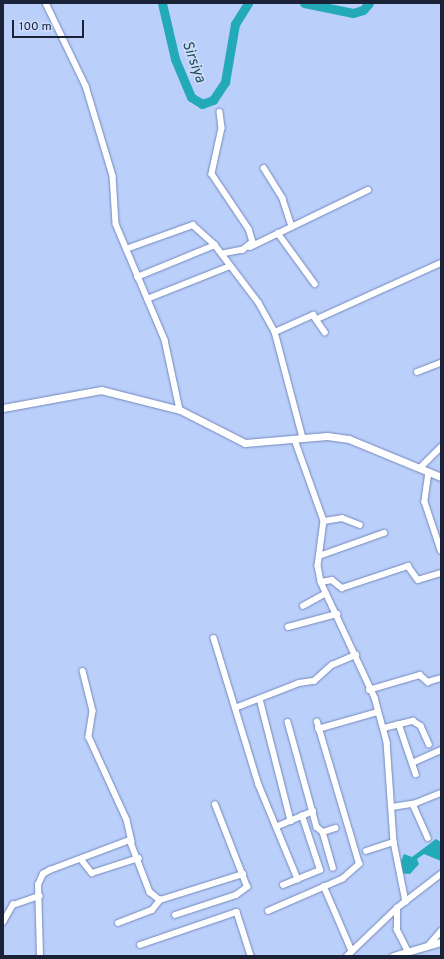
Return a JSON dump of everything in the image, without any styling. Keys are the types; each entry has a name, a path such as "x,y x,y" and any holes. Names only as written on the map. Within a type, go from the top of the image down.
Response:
{"street":[{"path":"46,3 86,86 110,160 115,185 114,214 126,249 165,340 180,410"},
{"path":"220,112 222,128 212,174 249,229 253,242 250,247"},
{"path":"264,168 282,199 292,226"},
{"path":"222,254 250,247 368,190"},
{"path":"126,249 193,225 215,245 222,254 228,267 260,303 275,332 299,439 324,521 320,556 321,582 356,655 384,728 394,842 406,902"},
{"path":"278,233 315,284"},
{"path":"138,277 215,245"},
{"path":"317,319 441,263"},
{"path":"147,299 228,267"},
{"path":"275,332 309,316 317,319 325,332"},
{"path":"417,372 441,364"},
{"path":"3,408 100,390 180,410 245,443 299,439 349,439 441,477"},
{"path":"420,468 441,447"},
{"path":"430,472 425,502 441,550"},
{"path":"324,521 342,518 360,525"},
{"path":"320,556 384,533"},
{"path":"321,582 332,580 342,588 408,566 418,580 441,573"},
{"path":"303,606 326,593"},
{"path":"288,627 337,614"},
{"path":"214,638 259,785 278,826 298,879"},
{"path":"235,708 314,681 332,665 356,655"},
{"path":"83,671 93,711 89,737 127,820 132,841 150,892 160,900"},
{"path":"369,690 420,675 428,682 441,678"},
{"path":"260,699 291,821"},
{"path":"318,729 378,712"},
{"path":"288,722 317,827 323,832 333,868"},
{"path":"268,911 353,872 359,864 317,722"},
{"path":"384,728 399,724 417,722 429,744"},
{"path":"399,724 416,774"},
{"path":"412,763 441,750"},
{"path":"392,806 412,804 441,792"},
{"path":"412,804 428,838"},
{"path":"175,915 243,892 247,886 215,805"},
{"path":"278,826 313,811"},
{"path":"283,885 320,870 302,816"},
{"path":"323,832 335,828"},
{"path":"40,956 39,896 43,874 132,841"},
{"path":"366,851 394,842"},
{"path":"81,859 92,873 139,858"},
{"path":"118,923 152,910 160,900 243,874"},
{"path":"346,956 397,908 441,874"},
{"path":"324,886 352,951"},
{"path":"3,922 13,905 39,896"},
{"path":"397,908 397,930 408,952"},
{"path":"140,946 237,912 251,956"},
{"path":"428,946 441,932"},
{"path":"393,956 441,942"}],"shaded area":[{"path":"436,839 441,842 441,861 424,854 417,859 419,864 410,874 396,873 404,854 412,857"}],"waterway":[{"name":"Sirsiya","path":"162,3 175,59 191,97 202,104 213,100 225,82 235,24 248,3"},
{"name":"Sirsiya","path":"304,3 353,13 363,10 369,3"}]}
